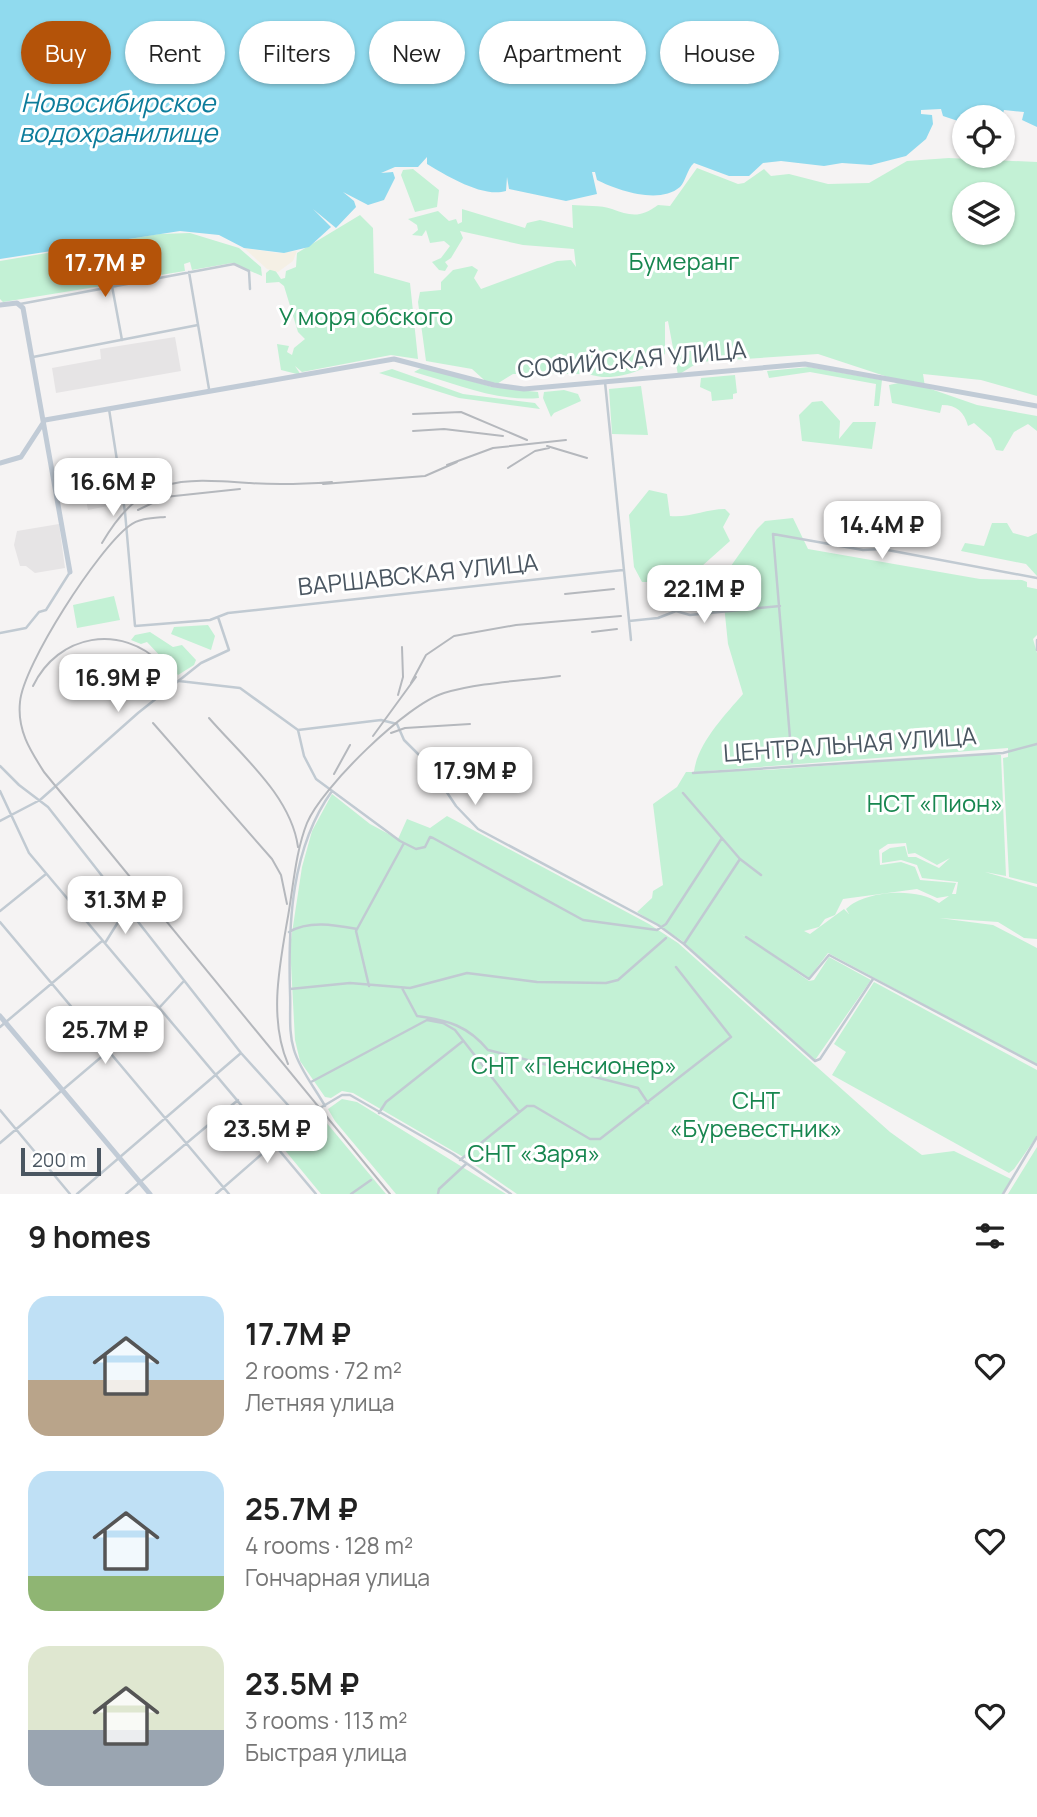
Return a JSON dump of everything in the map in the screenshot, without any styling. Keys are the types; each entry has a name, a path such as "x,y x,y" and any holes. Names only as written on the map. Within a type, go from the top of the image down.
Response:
{"main road":[{"path":"0,305 20,304 45,420 70,572"},
{"name":"СОФИЙСКАЯ УЛИЦА","path":"45,420 394,359 508,388 540,389 805,364 1037,406"},
{"path":"0,463 21,457 45,420"},
{"path":"0,1016 3,1025 150,1194"}],"street":[{"path":"20,304 238,265 249,271 250,289"},
{"path":"189,272 209,390"},
{"path":"112,286 122,340"},
{"path":"33,357 198,325"},
{"path":"605,382 631,640"},
{"name":"ВАРШАВСКАЯ УЛИЦА","path":"109,409 125,512 135,626 623,570"},
{"path":"792,762 773,534 863,550 882,549 1037,578"},
{"path":"0,633 26,628 39,611 47,610 70,572"},
{"path":"629,621 658,618 676,611 690,615 780,606"},
{"path":"0,821 40,800 125,724 201,663 229,650 218,618"},
{"path":"1037,640 1037,650"},
{"path":"179,681 240,688 298,730 304,756 316,779 404,843 415,849 425,848 430,837 433,838 583,920 644,930 660,928 666,924 722,838"},
{"path":"298,730 381,720 394,723 404,740 428,764 456,806 478,829 615,900 684,944 817,1062 873,979"},
{"name":"ЦЕНТРАЛЬНАЯ УЛИЦА","path":"693,773 1003,753 1008,749 1037,744"},
{"path":"0,766 40,800 240,1052 279,1099 303,1118"},
{"path":"0,791 29,853 316,1194"},
{"path":"326,1106 299,1063 290,1034 289,932 310,827 332,791"},
{"path":"683,793 740,859 761,875"},
{"path":"369,986 357,929 404,843"},
{"path":"684,944 740,859"},
{"path":"0,911 46,874"},
{"path":"3,1025 103,942 120,919 130,911"},
{"path":"0,922 229,1194"},
{"path":"289,932 299,926 335,925 357,929"},
{"path":"290,989 328,984 402,988 467,973 537,982 606,983 618,979 666,937"},
{"path":"746,937 809,979 829,955 1037,1065"},
{"path":"460,1160 527,1106 534,1106 594,1141 648,1103 731,1037 676,967"},
{"path":"0,1143 159,1008 176,993 184,981"},
{"path":"402,988 417,1016 455,1023 476,1036 488,1050 638,1088 648,1103"},
{"path":"311,1082 427,1020 443,1023 455,1030 519,1112"},
{"path":"379,1113 386,1102 463,1041"},
{"path":"77,1194 217,1075 240,1052"},
{"path":"216,1194 303,1118 342,1095 350,1095 460,1160 511,1194"},
{"path":"127,1194 238,1100"},
{"path":"0,1110 70,1194"},
{"path":"1003,1194 1037,1137"},
{"path":"438,1194 439,1189 466,1164"},
{"path":"351,1194 371,1180"},
{"path":"306,1194 312,1189"}],"shaded area":[{"path":"175,337 181,371 56,393 52,368 101,359 100,349"},
{"path":"113,469 118,504 88,510 81,475"},
{"path":"59,524 65,568 35,573 26,566 20,566 14,545 17,531"}],"green space":[{"name":"Бумеранг","path":"952,158 952,168 1015,168 1015,161 1037,162 1037,396 981,380 923,374 925,387 977,405 1037,416 1037,431 1028,424 1014,432 1003,451 996,450 991,438 974,423 968,426 962,413 956,408 942,405 940,413 892,403 889,385 903,382 818,354 699,362 678,375 668,321 665,322 665,354 648,366 619,376 513,374 492,387 472,369 426,361 418,302 420,292 441,290 441,282 453,270 472,266 478,270 474,278 481,289 557,261 571,260 576,267 574,249 523,245 460,231 463,238 451,258 445,262 448,266 445,271 439,270 432,262 441,258 450,246 444,241 430,243 426,230 422,236 412,235 418,230 417,225 408,219 438,211 449,221 456,219 458,224 462,222 462,209 525,228 527,223 540,220 573,228 572,205 603,207 635,214 646,212 658,205 670,206 697,168 738,184 744,183 764,169 771,176 789,174 828,184 869,183 907,161"},
{"path":"413,169 439,190 437,207 415,212 401,175 403,170"},
{"name":"У моря обского","path":"360,215 373,228 374,273 410,283 418,359 391,355 302,372 295,366 301,375 281,370 277,344 289,346 287,352 292,355 294,348 305,339 298,332 284,286 279,282 266,283 266,273 273,267 281,279 285,278 286,271 296,267 297,253"},
{"path":"190,233 239,248 261,267 262,276 232,263 192,270 190,262 184,264 185,271 154,276 150,273 114,284 3,302 0,299 0,261 159,234"},
{"path":"423,367 492,387 538,392 539,398 491,394 414,372"},
{"path":"809,367 882,380 879,406 874,406 876,384 810,372 769,378 767,371"},
{"path":"392,369 463,394 535,403 540,409 459,398 379,373"},
{"path":"735,375 737,393 733,394 733,399 712,401 711,392 700,387 701,378"},
{"path":"641,386 648,435 612,434 609,389"},
{"path":"564,390 578,394 581,401 554,413 551,417 543,398 544,392"},
{"path":"822,401 840,421 839,439 853,422 876,422 872,449 802,441 799,415 812,402"},
{"path":"649,490 667,494 670,516 725,509 730,514 723,527 730,541 674,591 667,588 667,575 659,575 652,582 642,582 634,567 629,515"},
{"path":"793,518 808,549 980,579 1022,580 1027,582 1027,587 1037,589 1037,635 1033,639 1037,653 1037,884 1009,877 1003,758 1008,757 1008,748 694,772 696,761 706,741 743,694 728,644 724,605 709,616 707,600 765,521"},
{"path":"992,523 1007,523 1013,533 1028,537 1037,533 1037,576 1026,564 961,551 965,543 984,546"},
{"path":"114,596 120,620 77,628 73,605"},
{"path":"208,625 215,636 211,650 171,634 174,627"},
{"path":"150,632 173,647 182,645 196,660 194,665 178,675 147,642 141,644 131,640 135,635"},
{"name":"НСТ «Пион»","path":"981,754 1001,755 1006,876 985,872 1037,887 1037,939 1024,938 998,922 939,918 993,925 1037,948 1037,1065 828,953 809,978 740,933 809,981 814,980 829,957 871,980 815,1060 681,940 637,912 652,898 653,891 663,885 653,804 677,787 686,772 767,770","holes":["906,843 908,854 915,853 937,865 950,858 939,868 916,857 908,857 905,846 890,848 882,853 882,863 901,860 917,865 922,878 958,882 956,894 952,894 956,883 920,880 915,867 901,862 880,865 879,850 888,844","917,889 937,898 949,896 939,903 930,898 905,893 878,895 855,903 846,909 849,914 844,909 810,934 804,931 819,927 825,919 835,915 843,899"]},
{"path":"332,794 370,824 398,839 407,819 430,828 447,816 649,924 678,943 890,1132 922,1155 954,1151 1011,1179 1002,1194 517,1194 465,1158 353,1093 342,1091 331,1098 325,1097 300,1061 295,1040 290,946 302,867 312,831"},
{"path":"874,982 1037,1070 1037,1136 1009,1173 832,1075 846,1052 834,1044"},
{"path":"342,1099 357,1102 506,1194 396,1194 328,1109"},
{"path":"320,1115 386,1194 321,1194 279,1143 307,1119"},
{"path":"1037,1147 1037,1194 1008,1194"}],"sand":[{"path":"244,248 278,253 297,251 293,261 278,272 267,269"}],"water":[{"name":"Новосибирское водохранилище","path":"0,0 1037,0 1037,127 1022,120 1024,112 1015,111 1015,105 952,105 952,119 943,116 941,109 921,110 921,114 932,115 933,124 926,139 906,156 871,165 842,163 824,166 781,161 763,163 749,176 729,176 694,163 680,187 661,195 638,194 605,184 597,180 595,172 592,172 597,194 566,201 509,189 507,177 506,191 476,189 427,164 427,157 418,167 395,167 381,173 393,172 395,178 384,200 368,205 343,192 354,201 356,207 336,228 313,209 331,227 309,247 284,253 244,248 219,235 180,231 0,259"}],"railway":[{"path":"413,414 461,412 527,440"},
{"path":"413,431 444,429 503,436"},
{"path":"447,465 493,448 566,440"},
{"path":"547,446 587,458"},
{"path":"508,468 535,451 549,448"},
{"path":"323,484 425,476 457,462"},
{"path":"102,543 132,504 164,486 203,481 281,484 332,482"},
{"path":"138,510 165,497 240,489"},
{"path":"165,517 142,520 129,526 99,558 64,609 24,685 20,702 23,731 29,748 44,772 390,1194"},
{"path":"565,594 614,589"},
{"path":"411,683 426,655 454,636 516,625 621,616"},
{"path":"592,632 617,629"},
{"path":"33,686 44,668 58,655 74,645 92,640 110,639 128,643 146,651 162,664"},
{"path":"398,695 403,677 402,647"},
{"path":"288,1064 279,1030 277,994 300,847 307,823 316,808 367,749 388,729 428,700 473,686 560,676"},
{"path":"373,736 416,677"},
{"path":"209,718 250,762 275,794 294,828 298,847"},
{"path":"153,723 272,859 281,875 287,904"},
{"path":"391,733 405,728 470,724"},
{"path":"334,774 350,745"}],"park label":[{"name":"СНТ «Пенсионер»","path":"574,1066"},
{"name":"СНТ «Буревестник»","path":"756,1115"},
{"name":"СНТ «Заря»","path":"534,1154"}]}
